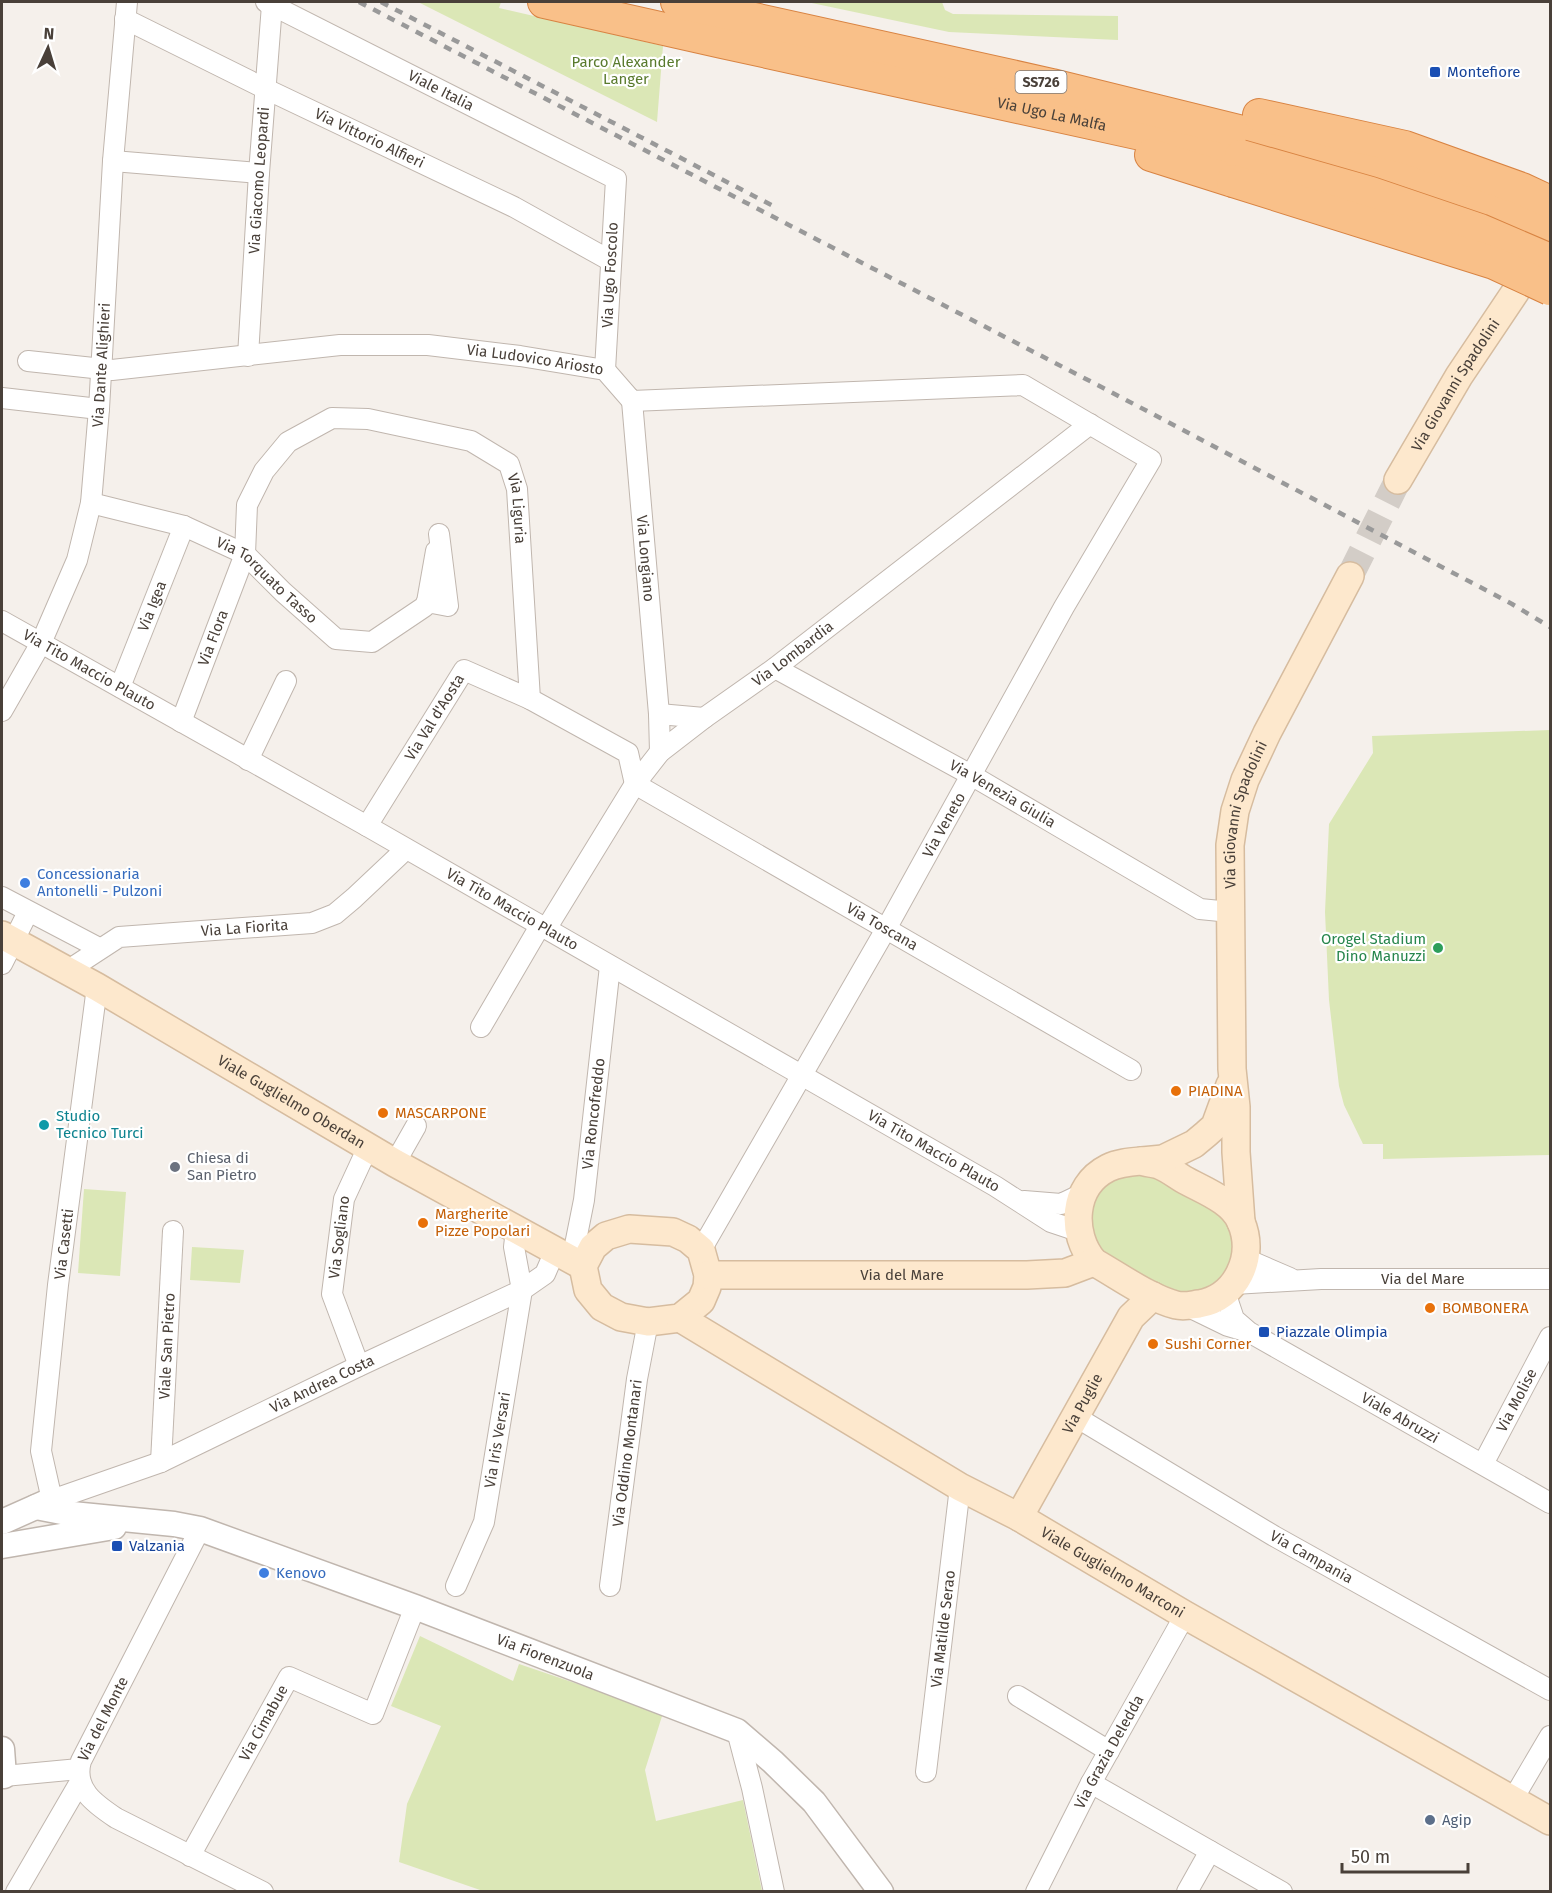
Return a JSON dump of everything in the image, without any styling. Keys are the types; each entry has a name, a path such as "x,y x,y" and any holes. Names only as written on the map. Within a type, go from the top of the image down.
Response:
{"highway":[{"name":"Via Ugo La Malfa","path":"544,2 824,50 1052,85 1385,167 1551,232"},
{"name":"Via Ugo La Malfa","path":"677,2 941,89 1241,156 1371,193 1480,230 1551,260"},
{"path":"1052,85 1274,117 1405,147 1522,189 1551,202"},
{"path":"941,89 1482,259 1551,289"}],"main road":[{"name":"Via Giovanni Spadolini","path":"1398,480 1459,376 1516,291"},
{"name":"Via Giovanni Spadolini","path":"1232,1079 1230,845 1235,811 1245,780 1267,733 1350,576"},
{"name":"Viale Guglielmo Oberdan","path":"6,947 67,971 97,987 395,1163 570,1259"},
{"path":"1232,1079 1236,1107 1236,1162 1246,1259 1241,1272 1229,1288 1210,1302 1187,1306 1176,1305 1153,1296 1094,1262 1087,1254 1078,1231 1078,1209 1082,1194 1095,1177 1108,1168 1127,1162 1163,1159 1194,1144 1206,1134 1215,1126 1232,1079"},
{"path":"1141,1161 1158,1165 1223,1202 1234,1211 1241,1222"},
{"path":"629,1229 673,1232 688,1239 704,1263 707,1287 701,1301 680,1318 648,1322 621,1317 602,1307 588,1290 570,1259 593,1247 606,1236 629,1229"},
{"name":"Via del Mare","path":"704,1263 1027,1275 1065,1272 1094,1262"},
{"name":"Via Puglie","path":"1019,1517 1131,1317 1153,1296"},
{"name":"Viale Guglielmo Marconi","path":"680,1318 960,1487 1019,1517 1185,1615 1551,1821"}],"street":[{"name":"Via Giacomo Leopardi","path":"248,356 266,89 269,3"},
{"name":"Viale Italia","path":"269,3 616,179"},
{"name":"Via Vittorio Alfieri","path":"126,10 266,89 514,207 611,261"},
{"name":"Via Dante Alighieri","path":"2,711 41,643 77,560 91,503 102,369 113,161 126,10"},
{"path":"113,161 259,173"},
{"name":"Via Ugo Foscolo","path":"605,370 616,179"},
{"name":"Via Ludovico Ariosto","path":"28,361 112,370 340,345 428,345 520,356 605,370 632,401"},
{"path":"632,401 1023,385 1090,424"},
{"path":"2,398 99,409"},
{"name":"Via Longiano","path":"632,401 659,714 660,752"},
{"name":"Via Liguria","path":"245,554 248,505 264,471 288,442 332,418 368,418 471,441 509,464 517,489 530,699"},
{"name":"Via Lombardia","path":"482,1027 635,784 660,752 775,668 1090,424"},
{"name":"Via Veneto","path":"704,1263 802,1076 1064,607 1151,460 1090,424"},
{"name":"Via Torquato Tasso","path":"91,503 184,526 245,554 283,592 336,639 372,642 424,607 427,602"},
{"name":"Via Igea","path":"120,687 184,526"},
{"name":"Via Flora","path":"181,722 245,554"},
{"name":"Via Tito Maccio Plauto","path":"2,621 367,826 1021,1201 1051,1221 1078,1231"},
{"name":"Via Venezia Giulia","path":"775,668 971,775 1200,909 1230,912"},
{"name":"Via Val d'Aosta","path":"367,826 464,670 530,699"},
{"path":"248,760 286,681"},
{"path":"530,699 628,753 635,784"},
{"path":"659,714 704,718"},
{"name":"Via Toscana","path":"635,784 1131,1070"},
{"name":"Via La Fiorita","path":"67,971 119,937 312,923 334,914 406,849"},
{"path":"2,897 99,948"},
{"path":"6,947 28,912"},
{"name":"Via Roncofreddo","path":"570,1259 584,1200 610,966"},
{"name":"Via Casetti","path":"44,1504 41,1451 58,1285 97,987"},
{"path":"395,1163 416,1126"},
{"name":"Via Sogliano","path":"359,1366 332,1294 344,1199 368,1147"},
{"path":"1021,1201 1061,1204 1082,1194"},
{"path":"516,1230 514,1247 522,1290"},
{"name":"Viale San Pietro","path":"161,1462 173,1231"},
{"name":"Via Andrea Costa","path":"44,1504 161,1462 522,1290 570,1259"},
{"name":"Via del Mare","path":"1246,1259 1295,1281"},
{"name":"Via del Mare","path":"1229,1288 1295,1281 1551,1279"},
{"name":"Viale Abruzzi","path":"1229,1288 1234,1319 1249,1332 1551,1503"},
{"name":"Via Iris Versari","path":"456,1586 484,1522 522,1290"},
{"name":"Viale Abruzzi","path":"1187,1306 1228,1326 1249,1332"},
{"name":"Via Oddino Montanari","path":"610,1586 637,1379 648,1322"},
{"name":"Via Molise","path":"1483,1464 1551,1337"},
{"name":"Via Campania","path":"1076,1417 1274,1536 1551,1690"},
{"name":"Via Andrea Costa","path":"72,1514 92,1496 120,1478"},
{"name":"Via Matilde Serao","path":"926,1772 960,1487"},
{"path":"2,1522 44,1504"},
{"name":"Via Fiorenzuola","path":"44,1504 72,1514 174,1524 200,1529 738,1731 814,1802 881,1892"},
{"path":"46,1539 72,1514"},
{"name":"Via Fiorenzuola","path":"2,1546 146,1522"},
{"name":"Via del Monte","path":"200,1529 81,1761 79,1775 87,1795 116,1818 263,1892"},
{"name":"Via Cimabue","path":"190,1856 289,1677 373,1714 415,1608"},
{"name":"Via Grazia Deledda","path":"1036,1892 1091,1783 1185,1615"},
{"path":"1018,1696 1109,1751"},
{"path":"738,1731 774,1892"},
{"path":"1513,1799 1551,1736"},
{"path":"2,1749 3,1776 79,1775 16,1892"},
{"path":"1091,1783 1281,1892"},
{"path":"1187,1892 1210,1851"}],"green space":[{"name":"Parco Alexander Langer","path":"418,2 501,2 499,8 663,46 657,122"},
{"path":"807,2 942,2 945,10 953,14 1118,16 1118,40 949,32"},
{"name":"Orogel Stadium Dino Manuzzi","path":"1550,730 1550,1155 1383,1159 1383,1144 1363,1144 1344,1105 1339,1086 1329,1000 1325,912 1329,824 1373,753 1372,736"},
{"path":"1145,1171 1230,1216 1235,1231 1230,1273 1204,1293 1169,1293 1099,1254 1088,1215 1099,1186 1114,1174"},
{"path":"84,1189 126,1192 120,1276 78,1273"},
{"path":"192,1247 244,1250 240,1283 190,1280"},
{"path":"420,1636 513,1681 519,1664 663,1713 645,1770 656,1821 743,1800 762,1891 483,1891 399,1862 407,1804 441,1726 391,1706"}],"tunnel":[{"path":"1350,576 1398,480"}],"railway":[{"path":"359,2 1111,392 1512,604 1550,627"},
{"path":"381,2 777,208"}],"place":[{"name":"Montefiore","path":"1435,72"},
{"name":"Concessionaria Antonelli - Pulzoni","path":"25,883"},
{"name":"Orogel Stadium Dino Manuzzi","path":"1438,948"},
{"name":"PIADINA","path":"1176,1091"},
{"name":"MASCARPONE","path":"383,1113"},
{"name":"Studio Tecnico Turci","path":"44,1125"},
{"name":"Chiesa di San Pietro","path":"175,1167"},
{"name":"Margherite Pizze Popolari","path":"423,1223"},
{"name":"BOMBONERA","path":"1430,1308"},
{"name":"Piazzale Olimpia","path":"1264,1332"},
{"name":"Sushi Corner","path":"1153,1344"},
{"name":"Valzania","path":"117,1546"},
{"name":"Kenovo","path":"264,1573"},
{"name":"Agip","path":"1430,1820"}]}
